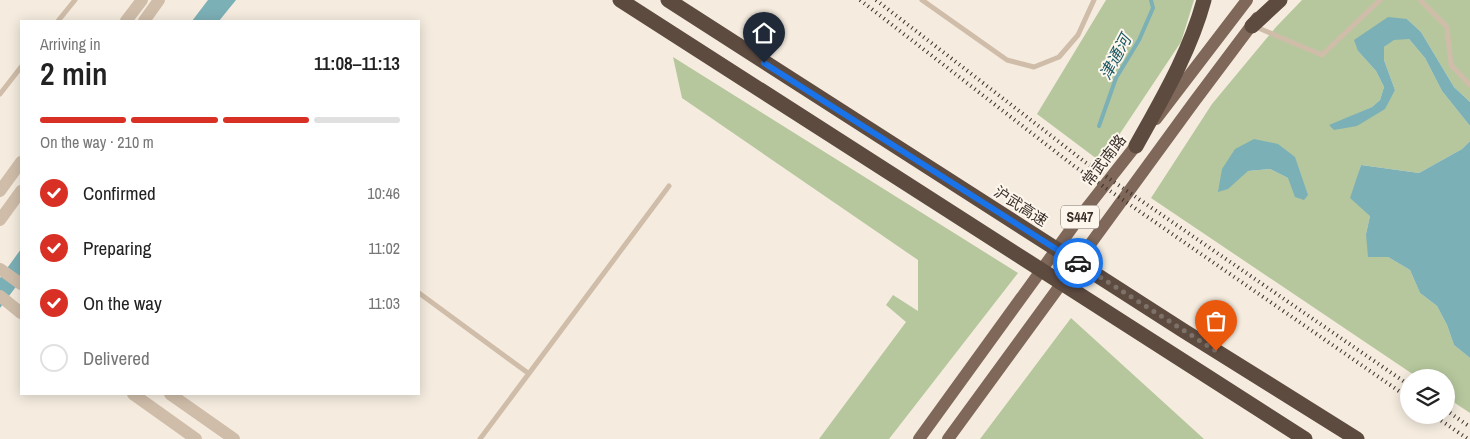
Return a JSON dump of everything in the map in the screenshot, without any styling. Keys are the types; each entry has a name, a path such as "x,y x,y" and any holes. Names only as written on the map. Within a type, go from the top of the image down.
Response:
{"highway":[{"path":"620,0 1305,439"},
{"name":"沪武高速","path":"668,0 1176,326 1357,439"},
{"path":"1136,146 1181,63 1204,0"},
{"path":"1252,26 1280,0"}],"main road":[{"name":"常武南路","path":"919,439 1082,214 1247,0"},
{"name":"S447","path":"948,439 1271,0"}],"street":[{"path":"127,20 142,0"},
{"path":"145,20 160,0"},
{"path":"0,191 20,163"},
{"path":"0,220 20,192"},
{"path":"0,270 20,283"},
{"path":"5,300 20,312"},
{"path":"134,395 196,439"},
{"path":"171,395 234,439"}],"lane":[{"path":"59,20 75,0"},
{"path":"922,0 1007,60 1034,67 1059,58 1078,35 1094,0"},
{"path":"1252,26 1322,55 1380,0"},
{"path":"1420,0 1447,27 1450,65 1470,85"},
{"path":"0,94 20,68"},
{"path":"480,439 669,186"},
{"path":"420,294 528,373"}],"green space":[{"path":"1106,0 1194,0 1181,42 1101,162 1037,114"},
{"path":"1302,0 1470,0 1470,102 1454,87 1421,32 1407,19 1358,51 1376,71 1384,87 1380,100 1372,107 1329,126 1357,126 1395,90 1384,60 1384,47 1394,39 1409,39 1425,58 1442,91 1470,126 1470,141 1462,149 1419,173 1361,165 1357,179 1370,216 1366,234 1388,257 1410,270 1420,293 1437,306 1447,325 1454,345 1470,358 1470,413 1455,403 1455,369 1405,369 1151,198 1212,104 1276,27","holes":["1295,157 1288,178 1270,169 1248,171"]},
{"path":"673,57 1018,273 889,439 819,439 906,322 886,305 893,295 918,311 918,260 682,98"},
{"path":"1071,318 1204,439 980,439"}],"water":[{"path":"208,0 236,0 220,20 193,20"},
{"path":"1388,17 1407,19 1421,32 1454,87 1470,102 1470,126 1442,91 1425,58 1409,39 1394,40 1384,47 1384,60 1395,90 1385,109 1357,126 1334,130 1329,125 1372,107 1380,100 1384,87 1376,71 1358,51 1354,40"},
{"path":"1254,139 1278,144 1295,157 1308,195 1304,200 1295,197 1288,178 1270,169 1248,171 1228,189 1218,192 1222,169 1235,149"},
{"path":"1470,141 1470,358 1454,345 1447,325 1437,306 1420,293 1410,270 1388,257 1368,257 1366,234 1370,216 1350,198 1361,165 1419,173 1462,149"},
{"path":"20,250 20,281 0,308 0,278"}],"waterway":[{"name":"津通河","path":"1099,126 1116,78 1139,40 1153,8 1151,0"}],"railway":[{"path":"860,0 1074,166 1400,392"},
{"path":"876,0 1085,162 1400,379"},
{"path":"1455,416 1470,427"},
{"path":"1446,424 1468,439"}],"way so far":[{"path":"1078,263 1216,351"}],"route":[{"path":"764,63 1078,263"}]}
